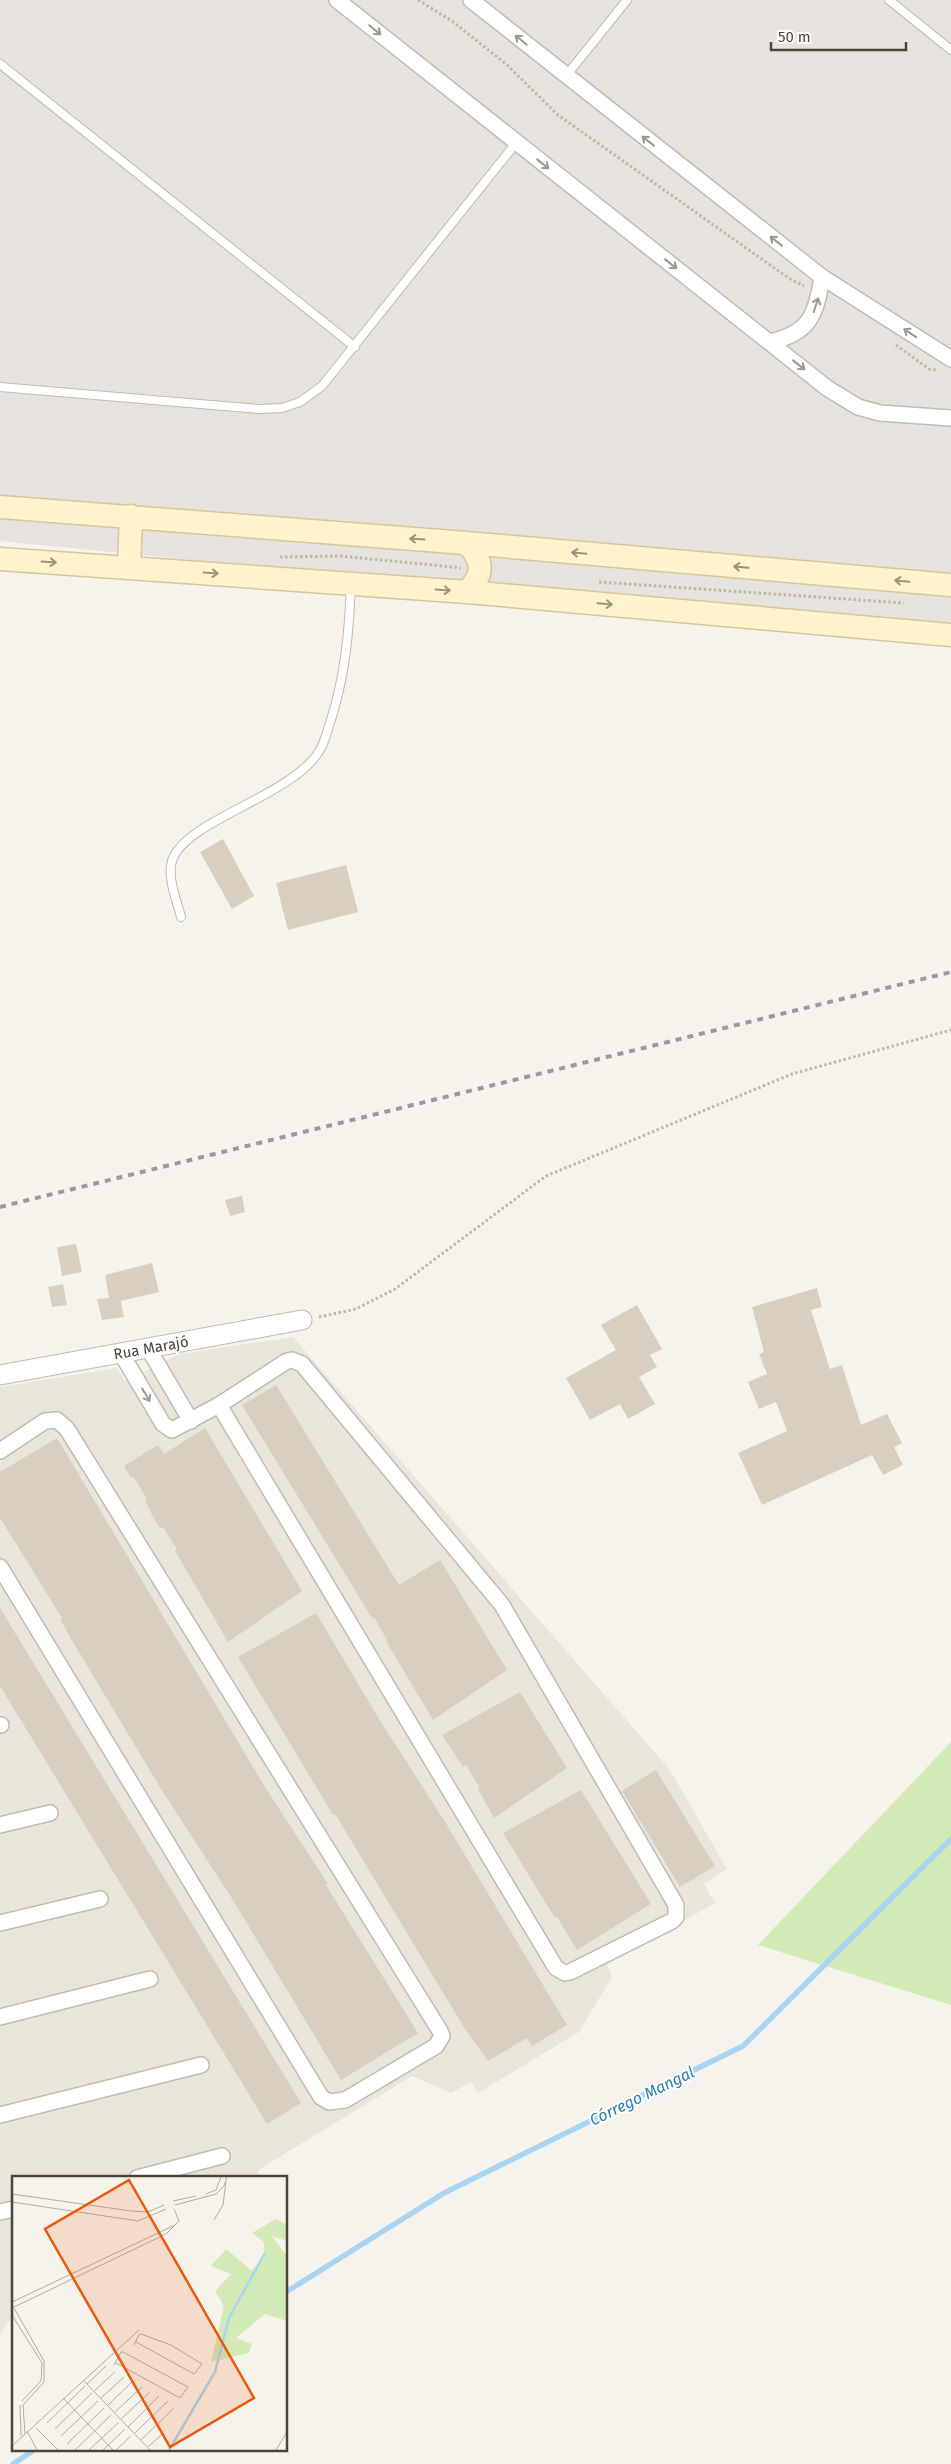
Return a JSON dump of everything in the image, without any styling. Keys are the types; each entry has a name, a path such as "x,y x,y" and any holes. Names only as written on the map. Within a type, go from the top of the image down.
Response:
{"main road":[{"path":"0,506 466,543 951,585"},
{"path":"129,568 131,516"},
{"path":"466,543 478,556 481,571 475,584 467,592"},
{"path":"0,559 467,592 951,635"}],"street":[{"path":"337,0 827,388 858,407 880,414 951,418"},
{"path":"471,0 822,277 947,365"},
{"path":"770,342 791,338 813,315 822,277"},
{"name":"Rua Marajó","path":"0,1375 308,1319"},
{"path":"148,1348 191,1421"},
{"path":"121,1353 167,1428 172,1430 219,1405 287,1362 292,1360 302,1364 502,1605 676,1905 676,1917 672,1921 570,1972 565,1973 556,1968 219,1405"},
{"path":"0,1451 45,1421 57,1420 67,1429 440,2031 442,2036 436,2046 346,2100 328,2102 321,2097 0,1567"},
{"path":"0,1825 50,1813"},
{"path":"0,1923 100,1899"},
{"path":"0,2017 150,1979"},
{"path":"0,2114 201,2065"},
{"path":"145,2176 222,2156"}],"lane":[{"path":"566,76 627,0"},
{"path":"889,0 951,50"},
{"path":"0,64 355,347"},
{"path":"0,387 260,408 282,408 300,402 322,386 355,347 516,143"},
{"path":"181,917 172,877 172,862 179,849 202,831 286,782 307,766 321,748 334,712 348,646 352,583"}],"path":[{"path":"418,0 452,21 506,64 558,115 790,279 819,294"},
{"path":"890,342 929,368 947,365"},
{"path":"308,1319 356,1309 395,1289 546,1176 792,1074 951,1030"}],"shaded area":[{"path":"0,0 951,0 951,636 0,541"},
{"path":"293,1337 670,1770 727,1869 704,1884 715,1903 607,1965 612,1977 579,2032 478,2093 471,2082 451,2093 412,2076 258,2170 259,2176 12,2176 12,2318 0,2334 0,1387 117,1368 125,1381 180,1354"}],"green space":[{"path":"951,1742 951,2005 758,1945"}],"building":[{"path":"223,839 254,896 232,909 200,852"},
{"path":"346,865 358,912 288,930 276,883"},
{"path":"242,1196 245,1212 230,1216 225,1200"},
{"path":"76,1244 82,1272 62,1276 57,1247"},
{"path":"152,1263 159,1292 121,1301 124,1317 102,1320 97,1299 109,1298 105,1275"},
{"path":"63,1284 67,1305 52,1307 48,1287"},
{"path":"817,1288 822,1307 811,1310 830,1369 842,1365 861,1425 887,1414 902,1443 894,1447 903,1465 883,1475 872,1455 762,1505 738,1453 787,1431 776,1402 759,1409 748,1382 767,1374 759,1354 764,1352 752,1307"},
{"path":"637,1305 662,1349 650,1355 657,1367 639,1377 655,1404 628,1419 620,1404 590,1420 566,1378 616,1350 601,1325"},
{"path":"276,1385 399,1585 440,1560 507,1670 433,1720 386,1641 374,1617 372,1618 242,1405"},
{"path":"205,1428 302,1591 228,1642 175,1551 177,1549 163,1527 160,1528 145,1500 147,1499 133,1476 131,1478 124,1466 158,1445 164,1454"},
{"path":"57,1438 265,1787 328,1884 326,1885 418,2033 341,2080 231,1897 161,1789 70,1637 60,1619 62,1618 0,1518 0,1472"},
{"path":"0,1608 301,2103 267,2124 0,1686"},
{"path":"316,1613 376,1714 447,1825 567,2025 532,2046 527,2038 488,2061 465,2029 238,1657"},
{"path":"520,1692 567,1768 494,1818 478,1789 480,1788 466,1765 463,1767 442,1735"},
{"path":"656,1770 715,1866 680,1887 622,1791"},
{"path":"581,1790 651,1904 577,1950 503,1833"}],"waterway":[{"name":"Córrego Mangal","path":"288,2291 444,2193 743,2046 951,1839"},
{"name":"Córrego Mangal","path":"13,2464 31,2452"}],"railway":[{"path":"0,1207 951,972"}]}
